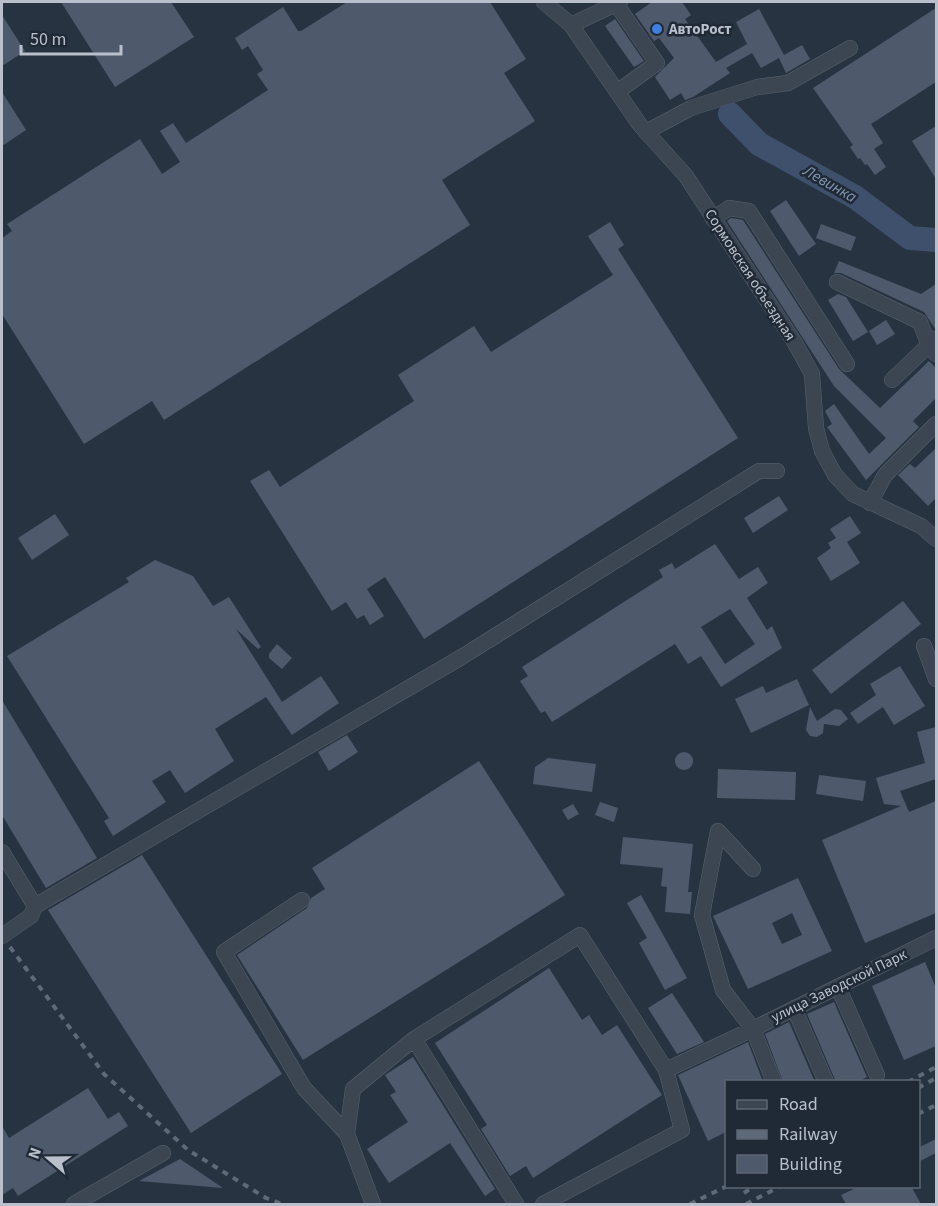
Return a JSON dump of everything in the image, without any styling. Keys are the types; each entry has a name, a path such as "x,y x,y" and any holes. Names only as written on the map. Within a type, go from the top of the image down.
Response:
{"street":[{"name":"Сормовская объездная","path":"544,2 571,26 646,132 686,176 795,343 812,375 816,428 822,451 835,475 853,494 921,526 936,537"},
{"path":"571,26 618,3 657,63 617,92"},
{"path":"646,132 691,108 757,87 788,83 850,48"},
{"path":"713,219 729,208 749,211 847,364"},
{"path":"837,282 920,322 934,345 892,380"},
{"path":"870,503 885,475 936,424"},
{"path":"2,936 31,916 35,906 450,664 759,471 777,471"},
{"path":"924,646 936,679"},
{"name":"улица Заводской Парк","path":"753,869 718,831 702,915 723,990 753,1029 936,938"},
{"path":"2,852 35,906"},
{"path":"302,900 224,952 304,1088 347,1134 373,1204"},
{"path":"347,1134 353,1089 414,1039 580,935 666,1070 682,1130 543,1204"},
{"path":"838,987 877,1075"},
{"path":"794,1008 825,1080"},
{"path":"666,1070 753,1029 773,1080"},
{"path":"414,1039 516,1204"},
{"path":"74,1204 163,1153"}],"building":[{"path":"61,2 171,2 194,37 115,87"},
{"path":"347,2 490,2 526,59 504,73 535,121 442,180 470,225 164,420 152,401 84,444 2,314 2,238 12,231 7,224 140,139 162,174 180,162 160,131 173,123 186,143 268,90 257,74 263,70 248,46 242,50 235,38 283,7 298,31 301,31"},
{"path":"652,2 682,2 691,15 685,19 716,62 747,44 736,22 759,9 784,55 802,45 810,59 786,73 779,58 761,68 752,53 726,68 730,73 693,97 685,100 681,93 670,100 655,77 674,58 659,38 654,41 635,14"},
{"path":"936,8 936,82 871,124 883,143 874,149 886,167 875,175 867,164 865,165 860,158 858,159 850,147 853,145 813,88"},
{"path":"2,15 25,51 2,66"},
{"path":"615,19 644,61 634,67 605,26"},
{"path":"2,92 26,130 2,146"},
{"path":"936,126 936,179 912,141"},
{"path":"786,200 816,244 799,256 770,211"},
{"path":"731,218 743,220 839,369 880,408 929,361 936,368 936,398 913,421 919,427 866,480 827,427 832,424 825,411 834,404 869,454 886,438 834,386 727,221"},
{"path":"610,222 624,245 618,249 738,438 424,639 385,577 367,589 384,616 370,625 364,615 357,619 346,602 332,611 250,481 269,470 280,487 414,401 398,375 474,326 491,352 613,275 588,236"},
{"path":"821,224 856,237 851,251 816,238"},
{"path":"839,261 921,294 936,284 936,330 924,312 841,273 834,273"},
{"path":"838,294 846,297 868,332 853,341 828,300"},
{"path":"886,320 895,334 877,345 869,331"},
{"path":"936,448 936,498 928,506 898,475 910,464 915,468"},
{"path":"779,496 788,510 753,533 744,518"},
{"path":"55,514 69,535 32,560 18,538"},
{"path":"850,516 861,533 847,542 860,563 831,581 817,558 831,548 828,543 836,538 830,529"},
{"path":"715,544 739,579 758,567 768,583 747,598 767,630 772,626 782,648 721,687 701,656 688,664 675,644 552,722 545,711 541,713 520,681 528,676 522,667 663,577 659,570 672,563 675,569","holes":["730,609 755,644 725,664 701,627"]},
{"path":"155,560 193,576 213,606 229,597 261,647 258,649 236,629 282,702 321,676 339,703 292,735 266,697 215,729 234,761 185,793 170,770 152,781 166,802 113,836 104,821 109,818 7,656 129,582 126,578"},
{"path":"903,601 921,624 831,694 812,670"},
{"path":"277,644 292,658 282,669 269,658 269,654"},
{"path":"900,666 925,706 894,725 883,707 858,724 850,713 876,695 870,684"},
{"path":"797,679 809,705 751,733 735,699 763,686 766,693"},
{"path":"2,700 97,858 46,888 2,815"},
{"path":"810,707 817,721 835,709 841,710 848,719 839,726 824,724 823,733 817,737 810,736 806,730"},
{"path":"936,727 936,779 900,791 909,812 936,801 936,913 865,943 822,840 901,806 884,804 876,778 925,763 917,732"},
{"path":"347,735 358,752 329,771 318,752"},
{"path":"684,752 690,755 693,761 690,767 684,770 678,767 675,761 678,755"},
{"path":"548,758 596,764 592,792 533,784 535,767"},
{"path":"479,761 565,895 303,1060 237,955 307,908 311,898 325,889 312,868"},
{"path":"718,769 796,772 795,800 717,798"},
{"path":"819,775 866,781 863,801 816,794"},
{"path":"600,802 618,808 614,822 595,815"},
{"path":"573,804 579,814 568,820 562,810"},
{"path":"623,837 693,844 688,892 692,892 690,914 665,912 667,887 661,886 663,868 620,864"},
{"path":"142,855 282,1074 191,1133 48,910"},
{"path":"798,878 832,951 748,989 713,916","holes":["792,913 802,935 782,944 772,923"]},
{"path":"641,895 687,978 665,990 639,943 647,938 627,903"},
{"path":"925,962 936,988 936,1046 904,1060 872,986"},
{"path":"549,968 582,1020 589,1015 602,1035 617,1025 662,1095 533,1178 526,1166 510,1176 481,1129 487,1125 435,1043"},
{"path":"672,993 704,1042 677,1054 648,1008"},
{"path":"834,1002 867,1077 861,1080 835,1080 807,1014"},
{"path":"789,1022 814,1080 782,1080 765,1034"},
{"path":"748,1042 762,1080 725,1080 725,1132 708,1141 678,1075"},
{"path":"413,1057 495,1189 485,1196 450,1143 389,1183 367,1149 408,1122 390,1095 396,1092 385,1075"},
{"path":"88,1088 108,1119 119,1112 128,1126 18,1196 13,1188 2,1195 2,1126 9,1138"},
{"path":"936,1139 936,1153 920,1161 920,1147"},
{"path":"180,1159 223,1188 139,1181"},
{"path":"856,1188 912,1188 921,1204 846,1204 841,1195"}],"waterway":[{"name":"Левинка","path":"730,114 759,144 855,197 910,238 936,240"}],"railway":[{"path":"10,947 104,1074 188,1150 266,1198 282,1204"},
{"path":"912,1080 936,1067"},
{"path":"920,1087 936,1078"},
{"path":"920,1113 936,1105"},
{"path":"690,1204 725,1187"},
{"path":"744,1193 751,1188"},
{"path":"746,1204 777,1188"}],"place":[{"name":"АвтоРост","path":"657,29"}]}
